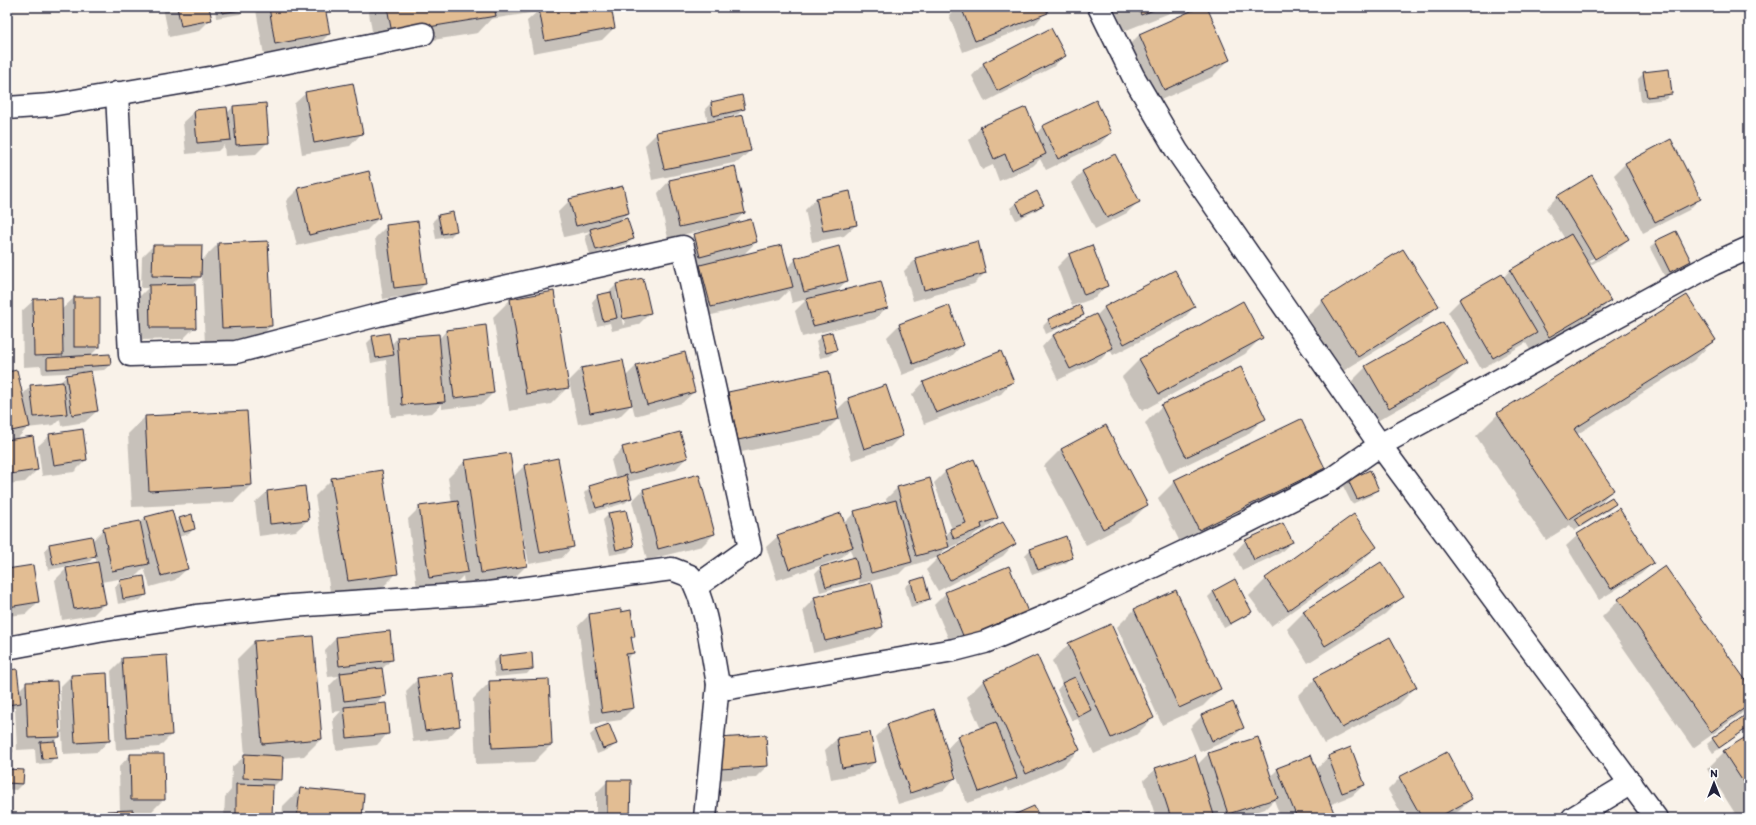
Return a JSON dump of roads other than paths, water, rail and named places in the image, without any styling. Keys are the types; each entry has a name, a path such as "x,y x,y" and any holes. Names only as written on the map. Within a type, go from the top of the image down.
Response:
{"street":[{"path":"1099,7 1133,76 1177,151 1380,445 1656,818"},
{"path":"7,108 51,105 216,77 423,34"},
{"path":"117,93 130,355 236,352 378,315 683,247 750,548 697,586"},
{"path":"718,684 730,688 954,650 985,642 1065,608 1243,524 1330,480 1380,445 1713,264 1749,248"},
{"path":"7,648 98,631 196,616 291,606 488,593 672,570 690,576 697,586 718,684 705,818"},
{"path":"1573,818 1631,783"}]}
